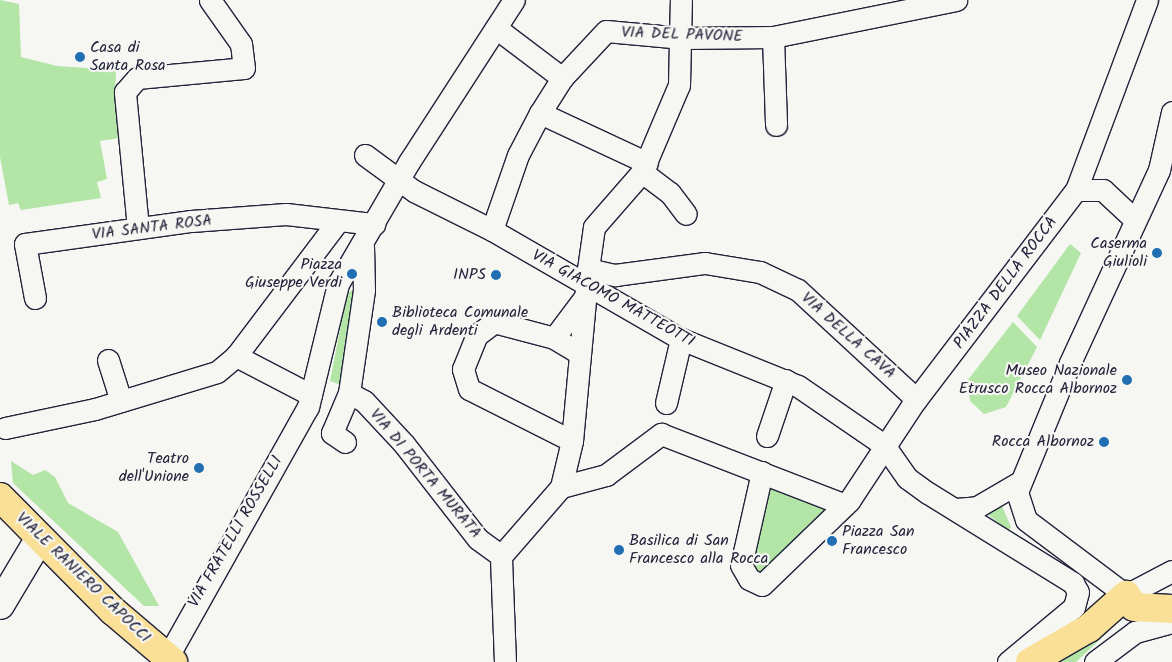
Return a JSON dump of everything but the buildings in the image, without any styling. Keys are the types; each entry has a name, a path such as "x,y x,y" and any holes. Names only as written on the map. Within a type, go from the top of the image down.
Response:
{"main road":[{"name":"VIALE RANIERO CAPOCCI","path":"0,497 40,538 172,661"},
{"path":"0,605 40,538"},
{"path":"1030,662 1089,628 1126,595 1134,606 1172,609"}],"street":[{"path":"138,228 125,92 137,78 244,68 241,44 210,0"},
{"path":"236,356 309,401 338,284 363,246 398,180 514,0"},
{"path":"505,662 502,556 561,487 572,441 586,285 594,227 645,167 679,85 683,38 681,0"},
{"name":"VIA DEL PAVONE","path":"492,230 518,154 540,113 562,78 606,32 683,38 773,37 956,0"},
{"name":"PIAZZA DELLA ROCCA","path":"845,505 916,398 1076,190 1108,109 1147,0"},
{"path":"496,28 562,78"},
{"path":"773,37 776,125"},
{"path":"1172,112 1165,173 1134,219 1018,483 1019,505 1026,520 1126,595 1172,571"},
{"path":"540,113 645,167 670,193 686,214"},
{"name":"VIA GIACOMO MATTEOTTI","path":"365,155 420,195 492,230 681,339 786,380 884,445"},
{"path":"1076,190 1103,190 1134,219"},
{"name":"VIA SANTA ROSA","path":"35,298 25,244 138,228 286,214 374,224"},
{"path":"5,428 121,401 217,372 236,356 335,220"},
{"path":"345,442 332,433 349,393 364,290 363,246"},
{"name":"VIA DELLA CAVA","path":"586,285 615,275 705,263 760,272 798,290 916,398"},
{"path":"554,338 586,285"},
{"path":"572,441 469,389 463,369 477,335 489,323 554,338 579,358"},
{"path":"666,403 681,339"},
{"path":"108,360 121,401"},
{"path":"767,436 786,380"},
{"name":"VIA DI PORTA MURATA","path":"349,393 364,401 404,444 478,539 502,556"},
{"name":"VIA FRATELLI ROSSELLI","path":"172,661 309,401"},
{"path":"561,487 606,475 661,434 757,470 845,505 762,585 749,580 741,565 757,470"},
{"path":"884,445 907,478 1073,583 1078,592 1074,606 1008,662"},
{"path":"956,509 977,507 1018,483"},
{"path":"1095,662 1135,632 1172,622"}],"green space":[{"path":"0,0 19,4 21,57 57,66 116,70 115,93 126,137 100,141 107,179 97,182 101,198 21,210 18,203 9,205 0,157"},
{"path":"1070,244 1081,253 1040,340 1017,316"},
{"path":"355,288 344,386 330,381 347,294"},
{"path":"1013,322 1037,347 1006,407 984,414 970,401 967,381"},
{"path":"11,461 33,475 45,470 55,477 68,503 118,532 159,606 144,606 13,483"},
{"path":"766,484 830,509 760,574 750,570"},
{"path":"1001,504 1011,527 1008,531 985,512"},
{"path":"1106,628 1108,632 1076,662 1050,662"}],"place":[{"name":"Casa di Santa Rosa","path":"80,57"},
{"name":"Caserma Giulioli","path":"1157,253"},
{"name":"Piazza Giuseppe Verdi","path":"352,274"},
{"name":"INPS","path":"496,275"},
{"name":"Biblioteca Comunale degli Ardenti","path":"382,322"},
{"name":"Museo Nazionale Etrusco Rocca Albornoz","path":"1127,380"},
{"name":"Rocca Albornoz","path":"1104,442"},
{"name":"Teatro dell'Unione","path":"199,468"},
{"name":"Piazza San Francesco","path":"832,541"},
{"name":"Basilica di San Francesco alla Rocca","path":"619,550"}]}
